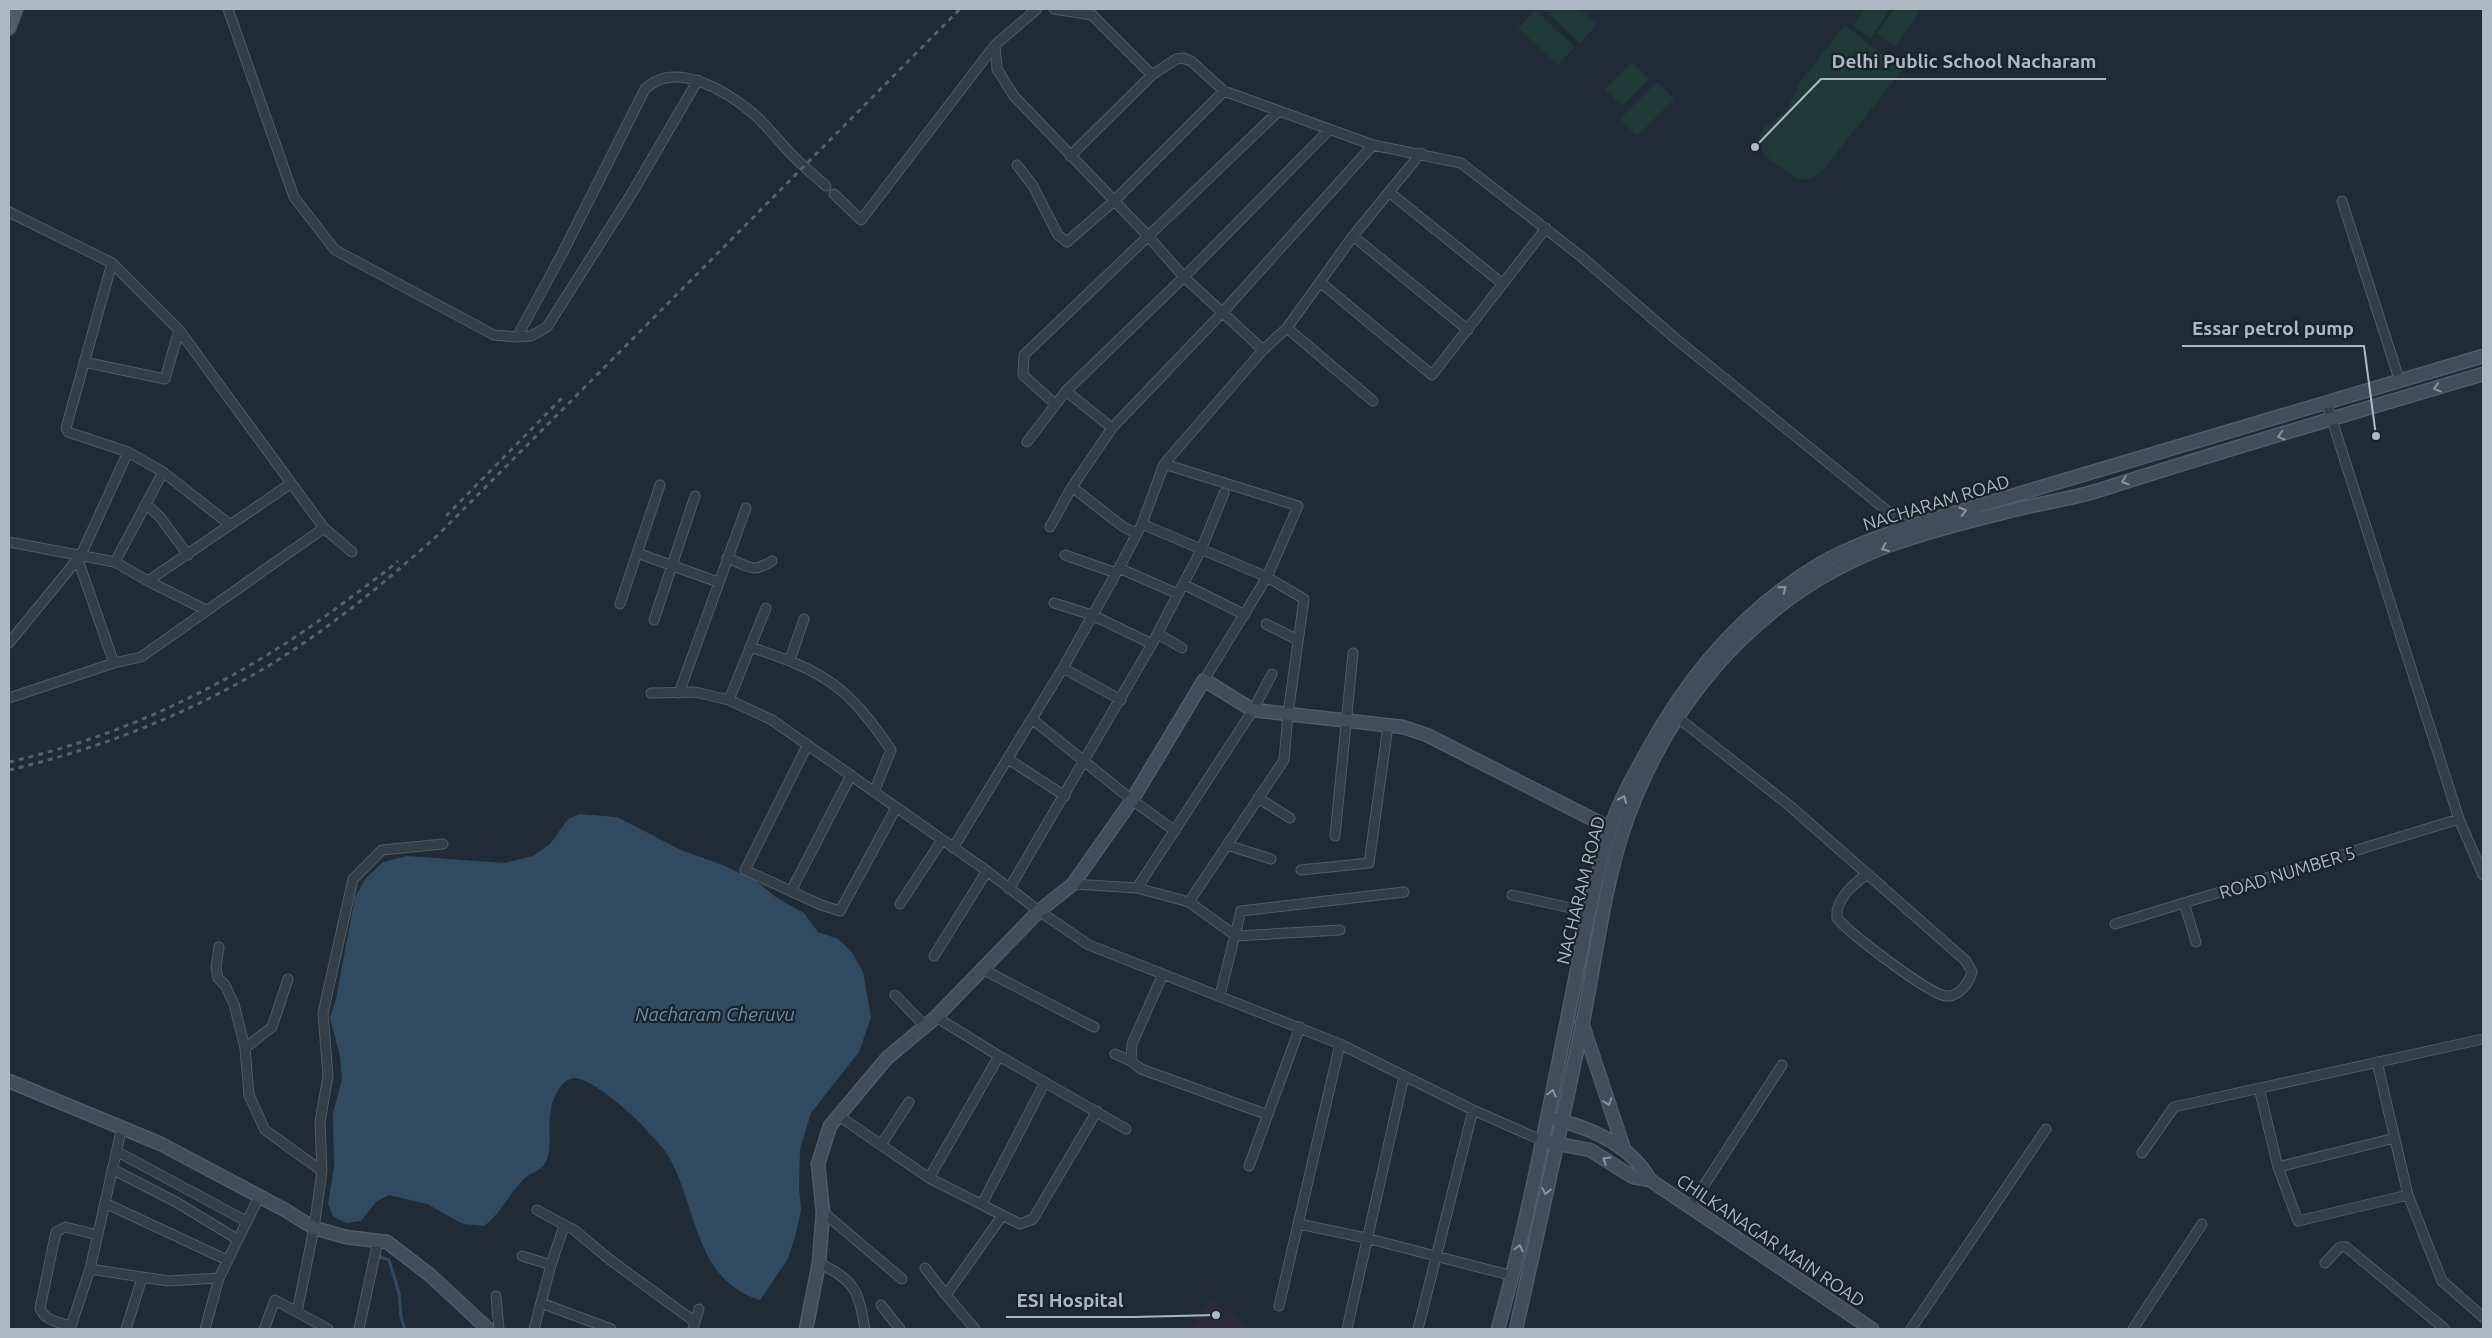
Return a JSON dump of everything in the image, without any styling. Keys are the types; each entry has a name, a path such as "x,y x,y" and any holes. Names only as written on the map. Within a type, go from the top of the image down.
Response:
{"main road":[{"path":"9,28 13,11"},
{"name":"NACHARAM ROAD","path":"1516,1329 1582,1023 1602,916 1621,837 1636,796 1677,717 1719,662 1778,606 1802,589 1910,532 1968,510 2326,401 2400,382 2483,356"},
{"name":"NACHARAM ROAD","path":"1498,1329 1513,1276 1589,912 1610,828 1637,769 1683,689 1712,655 1760,608 1788,585 1821,564 1859,544 2096,492 2483,374"},
{"path":"806,1329 819,1262 823,1212 818,1164 822,1146 830,1126 887,1058 936,1017 1039,911 1072,884 1132,800 1204,680 1252,710 1403,727 1427,736 1610,828"},
{"path":"1582,1023 1624,1149"},
{"path":"9,1081 161,1144 314,1228 346,1237 387,1242 430,1275 488,1329"},
{"path":"1546,1118 1593,1131 1624,1149 1642,1165 1650,1180"},
{"path":"1541,1140 1590,1150 1633,1177 1650,1180"},
{"name":"CHILKANAGAR MAIN ROAD","path":"1650,1180 1872,1329"}],"street":[{"path":"228,9 294,197 334,250 494,335 531,336 547,327 632,193 698,80"},
{"path":"834,194 861,220 995,45 1037,9"},
{"path":"1054,9 1095,12 1152,75"},
{"path":"995,45 997,69 1014,96 1149,237 1184,277 1263,350"},
{"path":"1070,156 1152,75 1176,59 1183,58 1191,61 1224,92 1373,145 1421,153 1461,163 1546,228 1676,339 1910,532"},
{"path":"517,337 558,261 645,89 650,84 666,77 677,76 698,80 754,115 795,159 826,186"},
{"path":"1017,165 1033,186 1063,241 1067,242 1114,201 1224,92"},
{"path":"1056,404 1023,375 1024,356 1279,111"},
{"path":"1027,442 1066,391 1184,277 1330,130"},
{"path":"1050,527 1072,487 1112,428 1222,313 1373,145"},
{"path":"953,848 1063,668 1118,571 1142,524 1164,464 1263,350 1287,328 1353,236 1421,153"},
{"path":"1389,192 1503,284"},
{"path":"2342,201 2400,382"},
{"path":"9,212 112,263 178,330 324,528 352,552"},
{"path":"1320,282 1432,375 1546,228"},
{"path":"1353,236 1468,330"},
{"path":"112,263 66,428 68,432 128,452 163,472 229,524"},
{"path":"1287,328 1373,401"},
{"path":"84,362 165,379 178,330"},
{"path":"1066,391 1112,428"},
{"path":"2326,401 2459,820 2483,875"},
{"path":"9,643 80,557 128,452"},
{"path":"1164,464 1298,506 1267,577 1204,680"},
{"path":"115,562 163,472"},
{"path":"148,581 290,484"},
{"path":"620,604 660,484"},
{"path":"1072,487 1122,526 1137,534"},
{"path":"1009,889 1158,634 1201,550 1224,493"},
{"path":"654,620 695,496"},
{"path":"146,504 160,517 188,555"},
{"path":"679,693 746,508"},
{"path":"1142,524 1267,577 1304,599 1288,714 1284,760 1189,902"},
{"path":"9,698 114,663 141,657 324,528"},
{"path":"9,542 80,557 115,562 206,610"},
{"path":"637,553 718,582"},
{"path":"1065,554 1118,571 1178,594"},
{"path":"80,557 114,663"},
{"path":"727,558 756,569 761,568 772,560"},
{"path":"1183,584 1245,614"},
{"path":"1054,603 1092,615 1152,644"},
{"path":"729,700 766,608"},
{"path":"790,660 804,619"},
{"path":"1266,624 1298,640"},
{"path":"1158,634 1182,648"},
{"path":"750,647 790,660 829,679 848,695 870,718 892,750 874,792"},
{"path":"1334,836 1348,720 1353,653"},
{"path":"1063,668 1121,700"},
{"path":"1137,888 1252,710 1272,674"},
{"path":"651,693 695,692 729,700 772,720 1089,945 1220,995 1340,1044 1473,1110 1541,1140"},
{"path":"1677,717 1790,806 1970,967 1971,975 1958,992 1951,996 1943,996 1920,984 1837,918 1838,906 1851,888 1866,875"},
{"path":"1032,719 1132,800 1175,831"},
{"path":"1301,870 1369,863 1388,726"},
{"path":"807,746 745,870 821,905 840,911 896,808"},
{"path":"1008,759 1065,796"},
{"path":"791,891 851,775"},
{"path":"1258,798 1290,818"},
{"name":"ROAD NUMBER 5","path":"2115,924 2459,820"},
{"path":"900,904 942,840"},
{"path":"297,1312 314,1228 322,1170 320,1122 328,1076 323,1013 353,879 382,850 443,844"},
{"path":"1227,845 1271,859"},
{"path":"934,956 987,871"},
{"path":"1072,884 1137,888 1189,902 1236,936 1340,930"},
{"path":"1220,995 1241,911 1404,892"},
{"path":"1512,896 1589,912"},
{"path":"2184,903 2196,942"},
{"path":"219,947 216,968 218,978 225,985 234,1004 246,1048 249,1095 265,1130 322,1170"},
{"path":"982,969 1094,1027"},
{"path":"1131,1061 1132,1044 1163,974"},
{"path":"246,1048 272,1027 288,979"},
{"path":"895,995 925,1026"},
{"path":"936,1017 999,1056 1126,1129"},
{"path":"1249,1166 1300,1027"},
{"path":"2142,1154 2174,1107 2483,1039"},
{"path":"1279,1306 1340,1044"},
{"path":"1115,1054 1131,1061 1141,1069 1268,1115"},
{"path":"929,1178 999,1056"},
{"path":"2377,1062 2408,1195 2442,1281 2483,1317"},
{"path":"1690,1207 1782,1065"},
{"path":"1347,1329 1404,1076"},
{"path":"982,1204 1045,1082"},
{"path":"2259,1088 2278,1167 2298,1221 2408,1195"},
{"path":"881,1144 909,1102"},
{"path":"1418,1329 1473,1110"},
{"path":"839,1116 929,1178 1020,1224 1033,1219 1097,1111"},
{"path":"98,1235 65,1227 56,1232 40,1308 43,1315 50,1320 70,1328 90,1268 98,1235 116,1151 122,1127"},
{"path":"1911,1329 2046,1129"},
{"path":"2278,1167 2395,1138"},
{"path":"116,1151 246,1221"},
{"path":"112,1169 176,1202 237,1239"},
{"path":"205,1329 218,1278 259,1197"},
{"path":"105,1203 227,1260"},
{"path":"537,1210 573,1228 609,1260 694,1326 699,1309"},
{"path":"823,1212 902,1279"},
{"path":"946,1295 1002,1216"},
{"path":"1299,1224 1366,1238 1513,1276"},
{"path":"2134,1329 2202,1224"},
{"path":"534,1329 558,1240 563,1229 568,1227"},
{"path":"359,1329 378,1241"},
{"path":"2325,1263 2340,1248 2346,1247 2444,1329"},
{"path":"522,1256 552,1265"},
{"path":"819,1262 843,1275 852,1284 865,1329"},
{"path":"90,1268 168,1281 218,1278"},
{"path":"925,1268 975,1329"},
{"path":"126,1329 142,1278"},
{"path":"496,1296 499,1329"},
{"path":"264,1329 275,1300 326,1329"},
{"path":"541,1303 611,1329"},
{"path":"881,1305 900,1329"}],"shaded area":[{"path":"1212,1300 1250,1329 1190,1329"}],"green space":[{"path":"1543,9 1580,9 1597,24 1580,43"},
{"path":"1865,9 1890,9 1871,38 1853,26"},
{"path":"1894,9 1913,9 1919,12 1895,47 1877,33"},
{"path":"1535,10 1575,47 1558,65 1518,28"},
{"path":"1845,25 1902,70 1820,174 1806,180 1796,178 1764,155 1759,138 1764,128 1787,110 1800,82"},
{"path":"1632,62 1649,79 1622,106 1605,89"},
{"path":"1657,82 1674,99 1637,136 1620,119"}],"water":[{"name":"Nacharam Cheruvu","path":"579,814 617,817 683,851 723,865 756,881 777,898 804,913 818,932 838,939 852,952 863,972 871,1017 859,1052 811,1113 800,1149 799,1187 801,1211 795,1237 788,1259 760,1300 738,1290 722,1276 710,1259 700,1239 678,1176 663,1148 629,1112 600,1089 581,1079 569,1079 562,1085 556,1095 550,1116 549,1149 546,1162 523,1180 495,1216 484,1226 463,1224 427,1204 389,1195 377,1201 361,1221 346,1223 333,1216 328,1204 334,1167 333,1113 342,1079 340,1056 330,1018 336,999 355,897 366,878 383,862 406,856 505,863 533,856 550,844 568,819"}],"waterway":[{"path":"380,1257 389,1260 399,1293 401,1317 405,1329"}],"railway":[{"path":"9,770 95,746 178,713 219,693 297,648 400,569 438,535 960,9"},
{"path":"446,516 563,397"},
{"path":"9,762 55,750 100,735 145,718 188,698 272,652 311,626 398,561"}],"place":[{"name":"Delhi Public School Nacharam","path":"1755,147"},
{"name":"Essar petrol pump","path":"2376,436"},
{"name":"ESI Hospital","path":"1216,1315"}]}
